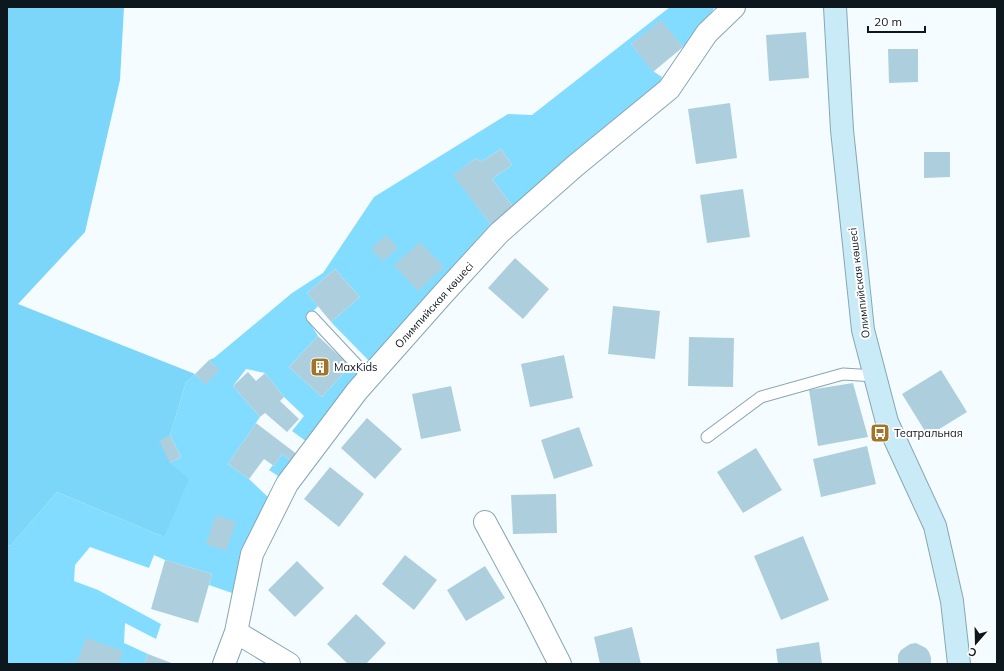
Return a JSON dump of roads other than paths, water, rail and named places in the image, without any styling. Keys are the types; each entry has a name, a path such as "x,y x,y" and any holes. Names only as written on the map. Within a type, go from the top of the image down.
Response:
{"street":[{"name":"Олимпийская көшесі","path":"224,664 236,632 252,554 287,484 357,391 499,233 575,166 669,89 707,33 734,7"},
{"name":"Олимпийская көшесі","path":"835,7 842,130 863,330 887,422 935,526 952,601 959,664"},
{"path":"485,522 560,664"},
{"path":"236,632 289,664"}],"lane":[{"path":"312,317 369,378"},
{"path":"707,437 761,397 843,374 875,376"}],"place":[{"name":"MaxKids","path":"320,367"},
{"name":"Театральная","path":"880,433"}]}
